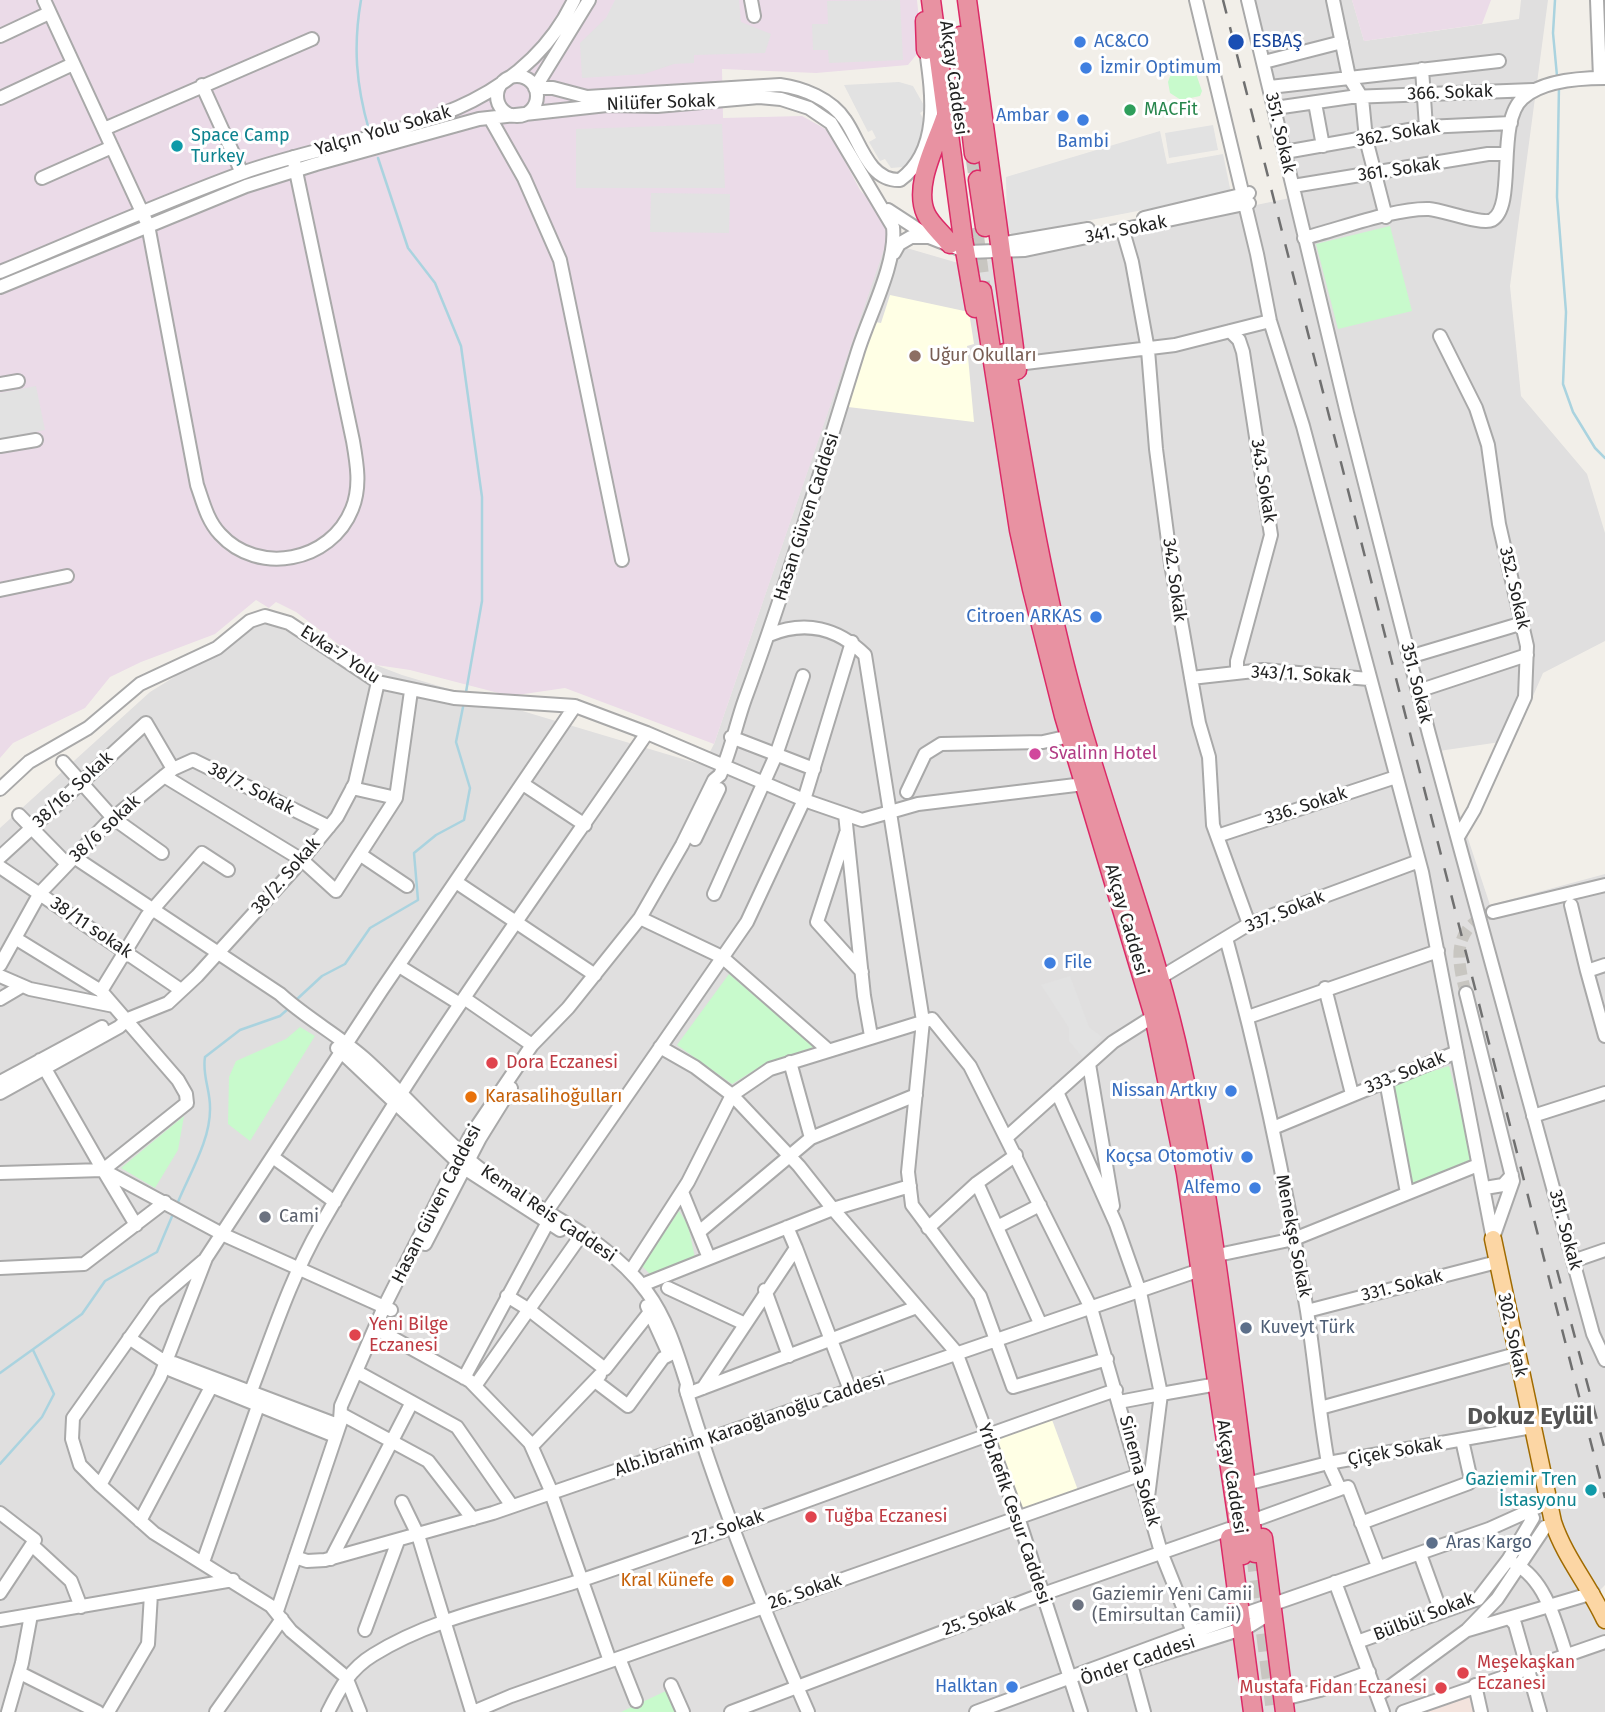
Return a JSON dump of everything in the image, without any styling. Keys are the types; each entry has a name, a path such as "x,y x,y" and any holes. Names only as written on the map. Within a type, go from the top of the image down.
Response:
{"highway":[{"path":"926,0 926,50"},
{"path":"931,0 967,252 988,290 1017,365 1034,487 1026,530"},
{"name":"Akçay Caddesi","path":"943,0 969,155 956,0"},
{"path":"967,0 1000,248 988,290"},
{"path":"946,115 924,181 922,204 928,217 950,244"},
{"path":"973,181 979,227"},
{"name":"Akçay Caddesi","path":"988,290 1026,530 1070,736 1154,1016 1186,1173 1200,1270 1218,1339"},
{"name":"Akçay Caddesi","path":"1026,530 1075,705 1124,858 1186,1090 1213,1256 1218,1339 1249,1561"},
{"path":"1218,1339 1212,1385 1229,1529 1271,1605 1284,1705"},
{"path":"1218,1339 1245,1419 1260,1518 1249,1561 1241,1621 1253,1712"}],"main road":[{"name":"302. Sokak","path":"1493,1239 1532,1427 1543,1515 1563,1550 1599,1593"},
{"name":"302. Sokak","path":"1543,1515 1599,1593 1605,1619"}],"street":[{"path":"44,0 145,219 198,485 208,518 220,534 241,551 259,558 288,559 313,551 328,541 344,526 353,508 358,472 295,164"},
{"name":"Yalçın Yolu Sokak","path":"0,272 145,219 246,186 295,164 454,112 527,65 574,0"},
{"path":"503,139 517,116 534,107 535,88 589,0"},
{"path":"751,0 754,16"},
{"path":"1196,0 1225,118 1237,142 1270,320 1303,426 1419,861 1493,1239"},
{"name":"351. Sokak","path":"1248,0 1304,238 1409,657 1533,1118 1577,1260 1602,1355"},
{"path":"1333,0 1349,77 1362,98 1366,139 1386,217"},
{"path":"1304,238 1407,210 1446,211 1480,220 1492,220 1498,214 1504,197 1505,154 1511,123 1522,98 1574,79 1602,78 1597,0"},
{"path":"0,36 50,13"},
{"path":"104,129 312,39"},
{"path":"1264,62 1342,42"},
{"name":"Nilüfer Sokak","path":"535,88 554,88 587,97 780,85 795,87 833,106 845,118 872,168 891,180 900,180 920,158 928,132 934,96 926,50"},
{"path":"1270,87 1499,61"},
{"path":"0,98 73,64"},
{"path":"1422,69 1426,127"},
{"path":"517,116 505,112 498,102 499,89 507,79 520,76 535,88"},
{"path":"202,85 242,173"},
{"name":"366. Sokak","path":"1275,108 1422,93 1538,90"},
{"name":"Nilüfer Sokak","path":"517,116 607,105 657,106 759,97 804,106 831,122 871,192"},
{"path":"1315,103 1323,146"},
{"name":"Yalçın Yolu Sokak","path":"0,287 242,173 295,164 479,119 517,116"},
{"path":"490,118 548,228 560,260 622,560"},
{"name":"362. Sokak","path":"1285,152 1426,127 1511,123"},
{"path":"42,178 112,147"},
{"name":"361. Sokak","path":"1293,186 1505,154"},
{"path":"871,192 894,216 929,237 967,252 1000,248"},
{"path":"871,192 894,226 895,239 890,259"},
{"name":"341. Sokak","path":"1000,248 1246,199"},
{"name":"341. Sokak","path":"1000,248 1123,231 1246,199"},
{"name":"342. Sokak","path":"1123,231 1132,262 1148,350 1156,449 1191,678 1209,757 1213,825 1249,924"},
{"path":"890,259 899,244 911,237 929,237"},
{"name":"Hasan Güven Caddesi","path":"463,1160 568,1008 642,915 652,908 692,845 722,782 722,771 732,737 769,635 830,447 856,354 890,259"},
{"path":"1017,365 1148,350 1270,320"},
{"name":"343. Sokak","path":"1230,331 1239,340 1243,352 1271,535 1237,661 1237,673"},
{"name":"352. Sokak","path":"1440,336 1476,408 1488,445 1504,547 1523,623 1527,655 1525,697 1480,797 1458,837"},
{"path":"0,384 18,381"},
{"path":"0,446 36,440"},
{"path":"0,590 67,576"},
{"name":"Evka-7 Yolu","path":"0,789 29,762 88,728 140,684 217,648 256,618 272,617 289,623 378,682 454,698 575,706 647,733 722,771 764,783 847,820 862,820 892,813"},
{"path":"1409,657 1523,623"},
{"path":"769,635 785,628 810,626 830,630 852,642 866,655 923,1021 908,1171 912,1205 980,1296 1013,1387 1107,1359"},
{"path":"469,1382 507,1296 548,1217 660,1047 747,922 804,800 852,642"},
{"path":"1418,691 1527,655"},
{"name":"343/1. Sokak","path":"1191,678 1263,670 1370,679"},
{"path":"714,894 776,755 803,676"},
{"name":"38/2. Sokak","path":"0,1082 119,1027 126,1020 168,1003 219,952 329,827 352,788 378,682"},
{"path":"168,773 302,860 336,891 396,797 411,691"},
{"path":"360,1712 346,1676 291,1631 279,1615 233,1580 140,1521 80,1465 72,1439 74,1418 155,1302 206,1258 224,1235 399,966 575,706"},
{"name":"38/16. Sokak","path":"0,857 146,723 168,773"},
{"path":"203,1562 258,1406 251,1391 299,1270 335,1202 462,1001 647,733"},
{"path":"907,792 925,754 941,744 1044,742 1070,736"},
{"path":"732,737 814,769"},
{"name":"38/7. Sokak","path":"168,773 193,760 329,827"},
{"path":"63,762 113,818 162,853"},
{"name":"38/6 sokak","path":"0,965 40,893 113,818 168,773"},
{"name":"336. Sokak","path":"1217,836 1396,777"},
{"path":"523,784 585,825"},
{"path":"892,813 918,803 1070,788 1084,784"},
{"path":"352,788 396,797"},
{"name":"Kemal Reis Caddesi","path":"19,815 71,861 154,909 269,988 288,1006 345,1048 463,1160 631,1272 642,1285 677,1353 701,1443 763,1607 808,1712"},
{"path":"847,820 817,922 862,972"},
{"path":"847,820 871,1036"},
{"path":"101,991 154,909 202,853 228,870"},
{"path":"361,855 407,886"},
{"name":"337. Sokak","path":"1158,979 1249,924 1419,861"},
{"name":"38/11 sokak","path":"0,867 181,990"},
{"path":"456,882 595,975"},
{"path":"1493,912 1570,899 1605,885"},
{"path":"1570,899 1605,1035"},
{"path":"642,915 722,957 827,1049"},
{"path":"15,937 101,991 178,1080 186,1094 187,1102 103,1170"},
{"name":"Menekşe Sokak","path":"1226,938 1248,1017 1273,1128 1307,1311 1328,1464"},
{"path":"1248,1017 1325,988 1438,951"},
{"path":"1587,971 1605,965"},
{"path":"399,966 532,1045"},
{"path":"0,976 22,986 90,1003 114,1006"},
{"path":"0,999 22,986"},
{"path":"1325,988 1352,1094"},
{"path":"1466,993 1512,1175 1512,1189 1493,1239"},
{"name":"Hasan Güven Caddesi","path":"339,1424 341,1406 463,1160 532,1045 568,1008"},
{"path":"1007,1137 1113,1042 1154,1016"},
{"name":"Sinema Sokak","path":"923,1021 932,1019 970,1066 1091,1308 1161,1552 1193,1632"},
{"path":"631,1272 682,1192 732,1095 770,1069 923,1021"},
{"path":"660,1047 695,1066 732,1095 789,1156 956,1352"},
{"name":"333. Sokak","path":"1273,1128 1457,1052"},
{"path":"790,1062 811,1138"},
{"path":"43,1064 136,1225"},
{"name":"38/2. Sokak","path":"0,1093 43,1064"},
{"path":"1089,1064 1116,1224"},
{"path":"1385,1082 1407,1193"},
{"path":"1058,1092 1116,1224 1140,1292 1161,1394 1147,1502"},
{"path":"1533,1118 1605,1093"},
{"path":"698,1232 811,1138 916,1095"},
{"path":"928,1228 976,1183 1016,1154"},
{"path":"274,1158 335,1202"},
{"path":"1213,1256 1294,1239 1478,1165"},
{"path":"0,1173 103,1170 224,1235 388,1309"},
{"path":"1485,1188 1503,1185 1512,1175"},
{"path":"976,1183 1040,1322"},
{"path":"642,1285 833,1209 909,1186"},
{"path":"1488,1208 1503,1199 1512,1189"},
{"path":"682,1192 709,1258"},
{"path":"0,1268 84,1264 165,1202"},
{"path":"997,1227 1040,1205"},
{"path":"1488,1208 1502,1211"},
{"name":"Kemal Reis Caddesi","path":"548,1217 617,1269 653,1308 680,1386 686,1392"},
{"path":"786,1227 850,1390"},
{"path":"469,1382 577,1241"},
{"path":"703,1388 743,1323 796,1248"},
{"path":"1577,1260 1605,1250"},
{"path":"100,1485 167,1363 206,1258"},
{"name":"331. Sokak","path":"1307,1311 1497,1262"},
{"path":"531,1446 595,1381 686,1267"},
{"name":"Alb.İbrahim Karaoğlanoğlu Caddesi","path":"295,1557 307,1561 331,1559 512,1507 1040,1322 1091,1308 1200,1270"},
{"path":"668,1288 743,1323"},
{"path":"765,1290 789,1356"},
{"path":"507,1296 528,1308 605,1369"},
{"path":"686,1392 703,1388 917,1307"},
{"path":"378,1330 469,1382 531,1446 552,1493 582,1580 615,1660 636,1700"},
{"name":"Hasan Güven Caddesi","path":"216,1712 279,1615 295,1557 339,1424 378,1330"},
{"path":"129,1338 167,1363 171,1370 211,1387 258,1406 339,1424"},
{"name":"Yrb.Refik Cesur Caddesi","path":"956,1352 1018,1517 1073,1680 1087,1712"},
{"path":"1320,1408 1516,1354"},
{"path":"595,1381 628,1406 663,1358 669,1355"},
{"path":"167,1363 174,1363 391,1441 428,1461 473,1519"},
{"path":"361,1374 457,1427 512,1507"},
{"name":"27. Sokak","path":"346,1676 372,1655 444,1623 582,1580 987,1434 1118,1396 1161,1394 1212,1385"},
{"path":"140,1521 211,1387"},
{"path":"331,1559 412,1402"},
{"name":"Çiçek Sokak","path":"1260,1518 1340,1489 1328,1464 1532,1427"},
{"path":"1362,1523 1469,1483 1471,1480 1462,1440"},
{"path":"1255,1482 1328,1464"},
{"name":"26. Sokak","path":"473,1712 1139,1475"},
{"path":"1340,1489 1348,1488 1378,1566"},
{"path":"402,1502 418,1535 473,1712"},
{"path":"0,1513 35,1541 0,1593"},
{"path":"1241,1621 1271,1605 1378,1566 1489,1529 1543,1515"},
{"path":"1489,1529 1543,1515"},
{"path":"1377,1696 1467,1630 1497,1599 1521,1567 1543,1515"},
{"name":"Bülbül Sokak","path":"1357,1642 1478,1599 1543,1515"},
{"name":"25. Sokak","path":"731,1712 796,1685 1043,1594 1229,1529"},
{"path":"365,1630 398,1541"},
{"path":"32,1545 71,1580 81,1606"},
{"path":"1420,1554 1441,1612"},
{"path":"1508,1560 1521,1567 1549,1605 1566,1654"},
{"path":"0,1619 233,1580"},
{"path":"1335,1582 1383,1712"},
{"path":"1467,1630 1599,1593"},
{"path":"108,1712 148,1644 151,1594"},
{"path":"9,1712 32,1615"},
{"path":"1509,1618 1516,1624 1540,1712"},
{"name":"Önder Caddesi","path":"1073,1680 1193,1632 1241,1621"},
{"name":"Önder Caddesi","path":"977,1712 1131,1664 1241,1621"},
{"path":"1404,1712 1475,1685 1605,1642"},
{"path":"1131,1664 1144,1712"},
{"path":"1284,1705 1368,1672"},
{"path":"20,1673 98,1712"},
{"path":"328,1712 346,1676"},
{"name":"Yrb.Refik Cesur Caddesi","path":"1073,1680 1081,1712"},
{"path":"671,1685 683,1712"},
{"path":"1475,1685 1481,1712"}],"shaded area":[{"path":"0,0 917,0 922,48 908,65 816,73 722,69 723,118 802,116 829,131 860,190 892,226 714,744 565,688 510,696 410,670 363,663 296,612 276,602 269,608 256,600 215,634 141,662 110,677 85,708 13,743 0,758"},
{"path":"615,0 739,0 741,22 771,34 765,53 694,55 694,63 674,64 644,74 582,78 580,43 606,18"},
{"path":"900,0 903,60 829,63 828,50 813,50 812,24 828,24 827,1"},
{"path":"1242,0 1352,0 1364,41 1519,19 1521,0 1548,0 1510,286 1521,396 1587,474 1605,533 1605,641 1543,673 1514,740 1439,751 1490,905 1605,874 1605,1585 1593,1597 1605,1626 1605,1712 0,1712 0,828 150,692 263,622 402,675 703,765 714,744 886,242 965,265 1290,198 1266,86"},
{"path":"1352,0 1491,0 1482,24 1364,41"},
{"path":"899,82 913,86 926,109 920,113 925,122 914,155 903,167 891,168 885,159 880,161 869,142 876,138 872,130 868,132 844,85"},
{"path":"722,124 725,188 576,188 576,129"},
{"path":"1213,125 1218,150 1169,158 1165,133"},
{"path":"1160,131 1167,164 1223,154 1231,193 1013,235 1007,231 1006,177"},
{"path":"651,193 730,194 729,233 650,232"},
{"name":"Uğur Okulları","path":"890,295 969,312 974,344 967,346 974,422 848,407 875,322 881,323"},
{"path":"36,386 45,430 0,439 0,393"},
{"path":"1070,976 1089,1027 1102,1037 1083,1058 1069,1041 1069,1028 1041,985"},
{"path":"1051,1417 1079,1493 1020,1514 994,1436"},
{"path":"1469,1696 1473,1712 1424,1712"}],"green space":[{"path":"1182,62 1194,68 1202,91 1200,96 1181,100 1170,93 1168,82 1174,65"},
{"path":"1390,226 1412,311 1338,329 1316,244"},
{"path":"729,974 814,1047 766,1063 732,1084 677,1045"},
{"path":"300,1027 315,1036 250,1141 228,1124 229,1077 236,1061 286,1039"},
{"path":"1449,1066 1473,1162 1411,1187 1392,1084"},
{"path":"184,1116 178,1150 155,1188 121,1168"},
{"path":"679,1211 688,1225 695,1258 651,1275 642,1266"},
{"path":"668,1690 678,1712 621,1712"}],"waterway":[{"path":"361,0 357,65 369,130"},
{"path":"1555,0 1553,33 1557,76"},
{"path":"1559,86 1557,197 1566,312 1563,384 1573,412 1595,448 1605,458"},
{"path":"378,158 408,248 435,283 461,346 482,497 482,601 466,692"},
{"path":"295,1001 322,976 345,964 370,928 418,900 414,853 436,835 464,820 470,788 456,742 463,707"},
{"path":"178,1202 207,1131 210,1100 205,1057 240,1030 280,1016 288,1009"},
{"path":"0,1373 82,1314 105,1281 157,1252 173,1214"},
{"path":"0,1464 42,1417 54,1394 33,1350"}],"tunnel":[{"path":"974,154 978,180"},
{"path":"974,228 982,291"},
{"path":"1466,993 1460,968 1460,945 1470,926 1493,912"},
{"path":"1255,1553 1275,1712"}],"railway":[{"path":"1223,0 1605,1498"},
{"path":"1557,1270 1605,1450"}],"place":[{"name":"AC&CO","path":"1080,42"},
{"name":"ESBAŞ","path":"1236,42"},
{"name":"İzmir Optimum","path":"1086,68"},
{"name":"MACFit","path":"1130,110"},
{"name":"Ambar","path":"1063,116"},
{"name":"Bambi","path":"1083,120"},
{"name":"Space Camp Turkey","path":"177,146"},
{"name":"Uğur Okulları","path":"915,356"},
{"name":"Citroen ARKAS","path":"1096,617"},
{"name":"Svalinn Hotel","path":"1035,754"},
{"name":"File","path":"1050,963"},
{"name":"Dora Eczanesi","path":"492,1063"},
{"name":"Nissan Artkıy","path":"1231,1091"},
{"name":"Karasalihoğulları","path":"471,1097"},
{"name":"Koçsa Otomotiv","path":"1247,1157"},
{"name":"Alfemo","path":"1255,1188"},
{"name":"Cami","path":"265,1217"},
{"name":"Kuveyt Türk","path":"1246,1328"},
{"name":"Yeni Bilge Eczanesi","path":"355,1335"},
{"name":"Gaziemir Tren İstasyonu","path":"1591,1490"},
{"name":"Tuğba Eczanesi","path":"811,1517"},
{"name":"Aras Kargo","path":"1432,1543"},
{"name":"Kral Künefe","path":"728,1581"},
{"name":"Gaziemir Yeni Camii (Emirsultan Camii)","path":"1078,1605"},
{"name":"Meşekaşkan Eczanesi","path":"1463,1673"},
{"name":"Halktan","path":"1012,1687"},
{"name":"Mustafa Fidan Eczanesi","path":"1441,1688"}],"district":[{"name":"Dokuz Eylül","path":"1530,1417"}]}
